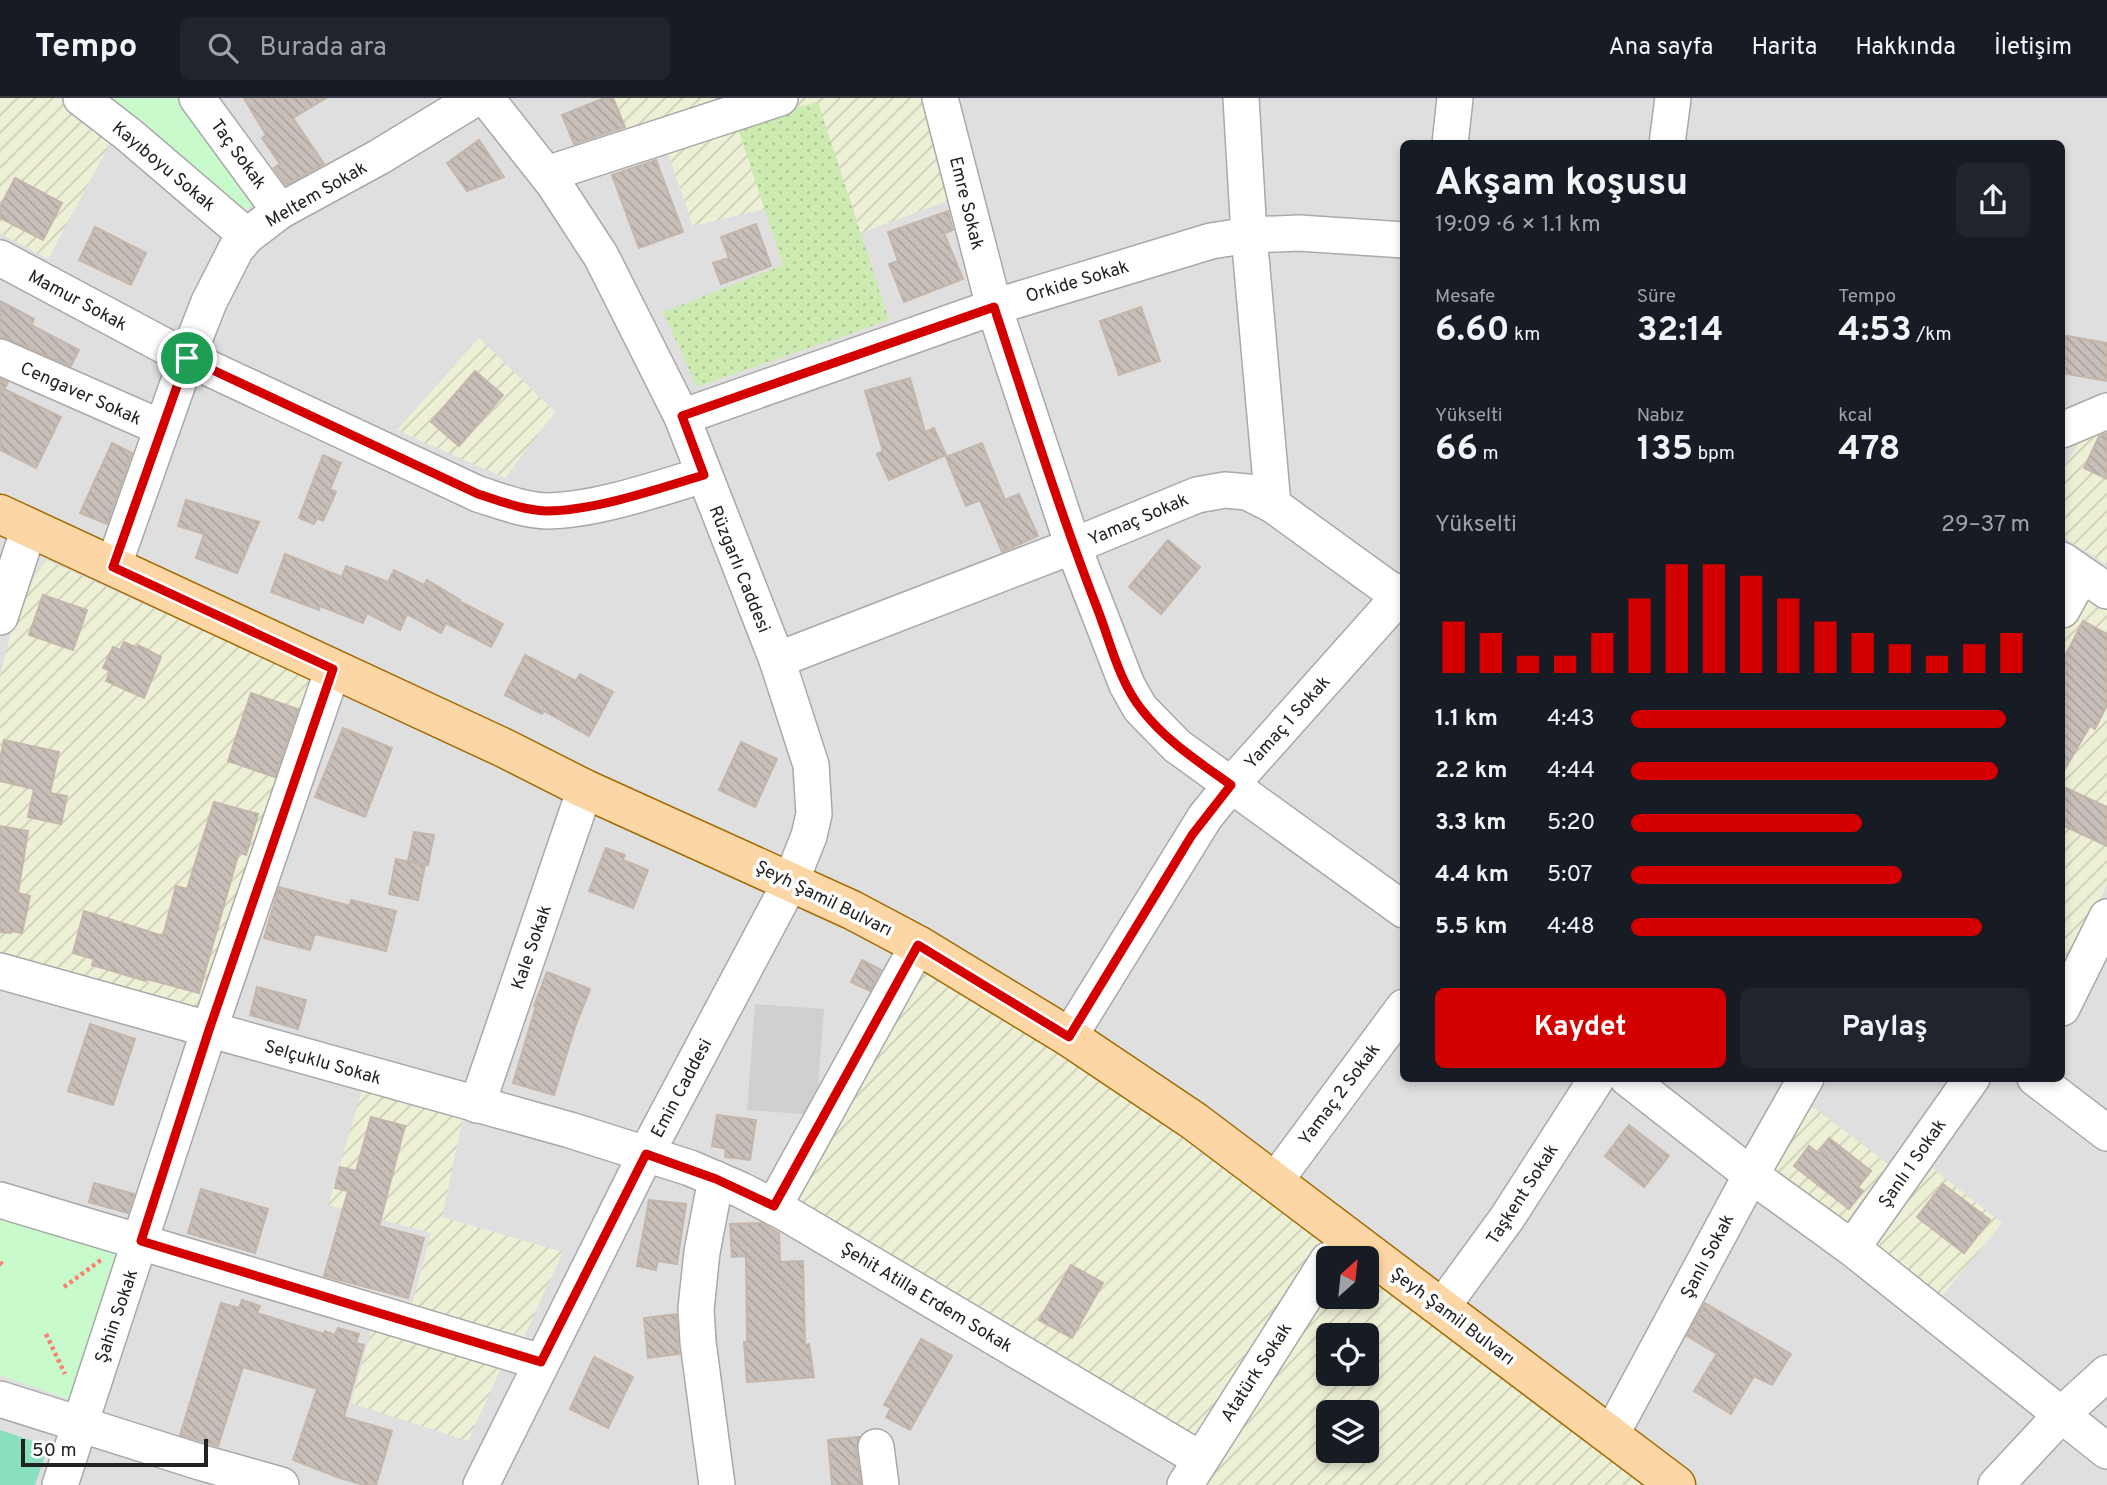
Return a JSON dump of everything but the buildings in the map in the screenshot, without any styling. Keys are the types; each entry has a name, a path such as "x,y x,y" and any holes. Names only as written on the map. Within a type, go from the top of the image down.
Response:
{"main road":[{"name":"Şeyh Şamil Bulvarı","path":"14,521 504,748 584,789 791,881 918,945 1069,1037 1194,1121 1275,1181 1330,1246"},
{"name":"Şeyh Şamil Bulvarı","path":"1379,1274 1442,1307 1670,1483"}],"street":[{"name":"Kayıboyu Sokak","path":"81,98 129,135 247,236"},
{"name":"Taç Sokak","path":"197,98 280,211"},
{"name":"Meltem Sokak","path":"113,567 187,358 221,276 236,248 247,236 280,211 379,157 476,98"},
{"name":"Rüzgarlı Caddesi","path":"486,98 547,174 601,256 682,416 777,660 811,765 814,814 809,836 791,881"},
{"path":"547,174 780,98"},
{"name":"Emre Sokak","path":"940,98 994,307 1073,546 1126,685 1140,708 1177,746 1400,907"},
{"path":"1241,98 1249,235 1273,505"},
{"path":"1450,140 1455,98"},
{"path":"1668,140 1673,98"},
{"name":"Orkide Sokak","path":"682,416 994,307 1187,247 1249,235 1299,233 1400,240"},
{"name":"Mamur Sokak","path":"0,258 187,358 478,494 547,511 644,493 704,475"},
{"name":"Cengaver Sokak","path":"0,357 162,428"},
{"path":"2065,429 2107,411"},
{"name":"Yamaç Sokak","path":"777,660 1073,546 1197,495 1225,490 1247,492 1273,505 1400,595"},
{"path":"0,618 14,521"},
{"path":"2065,605 2083,575"},
{"name":"Yamaç 1 Sokak","path":"1069,1037 1192,835 1231,785 1400,598"},
{"name":"Şahin Sokak","path":"60,1485 209,1030 333,669"},
{"name":"Kale Sokak","path":"477,1105 584,789"},
{"name":"Emin Caddesi","path":"481,1485 646,1154 791,881"},
{"path":"2065,1002 2107,917"},
{"path":"774,1206 918,945"},
{"name":"Selçuklu Sokak","path":"0,971 570,1130 646,1154"},
{"name":"Yamaç 2 Sokak","path":"1275,1181 1400,1012"},
{"name":"Taşkent Sokak","path":"1442,1307 1507,1218 1594,1082"},
{"path":"1632,1082 1751,1175 1852,1248 2107,1451"},
{"name":"Şanlı Sokak","path":"1611,1435 1804,1082"},
{"name":"Şanlı 1 Sokak","path":"1852,1248 1969,1082"},
{"path":"2040,1082 2107,1133"},
{"name":"Şehit Atilla Erdem Sokak","path":"646,1154 716,1179 774,1206 1192,1472"},
{"path":"716,1179 702,1252 696,1309 717,1485"},
{"path":"0,1200 541,1362"},
{"name":"Atatürk Sokak","path":"1192,1472 1316,1279"},
{"path":"1996,1485 2062,1415 2107,1373"},
{"path":"0,1399 281,1485"},
{"path":"876,1447 881,1485"}],"path":[{"path":"64,1287 105,1257"},
{"path":"0,1262 5,1267"},
{"path":"46,1334 68,1381"}],"shaded area":[{"path":"0,98 2107,98 2107,1485 0,1485"},
{"path":"755,1004 824,1009 816,1115 747,1110"}],"green space":[{"path":"0,98 63,98 114,136 48,259 0,233"},
{"path":"98,98 186,98 263,198 243,212"},
{"path":"613,98 926,98 955,198 861,233 818,103 737,123 765,209 693,226 656,119 626,130"},
{"path":"818,102 889,320 697,387 663,312 783,265 736,123"},
{"path":"479,338 555,412 505,478 397,430"},
{"path":"2088,428 2107,438 2107,565 2065,538 2065,465"},
{"path":"46,560 317,682 205,1014 0,957 0,678 10,636 26,591"},
{"path":"2083,595 2107,610 2107,885 2065,970 2065,628"},
{"path":"920,963 1126,1091 1331,1246 1316,1246 1316,1309 1379,1309 1379,1282 1643,1485 1197,1485 1215,1455 791,1197"},
{"path":"362,1090 463,1118 442,1217 563,1252 521,1343 409,1315 431,1233 328,1205"},
{"path":"1813,1107 1888,1164 1845,1224 1766,1167"},
{"path":"1931,1167 2002,1223 1941,1297 1867,1241"},
{"path":"0,1210 123,1247 76,1402 0,1375"},
{"path":"373,1325 501,1368 468,1441 351,1403"},
{"path":"0,1430 48,1446 35,1485 0,1485"}],"route":[{"path":"994,307 1073,546 1126,685 1154,725 1196,761 1231,785 1192,835 1069,1037 918,945 774,1206 690,1168 646,1154 541,1362 141,1241 209,1030 333,669 113,567 187,358 478,494 547,511 644,493 704,475 682,416 994,307"}]}
